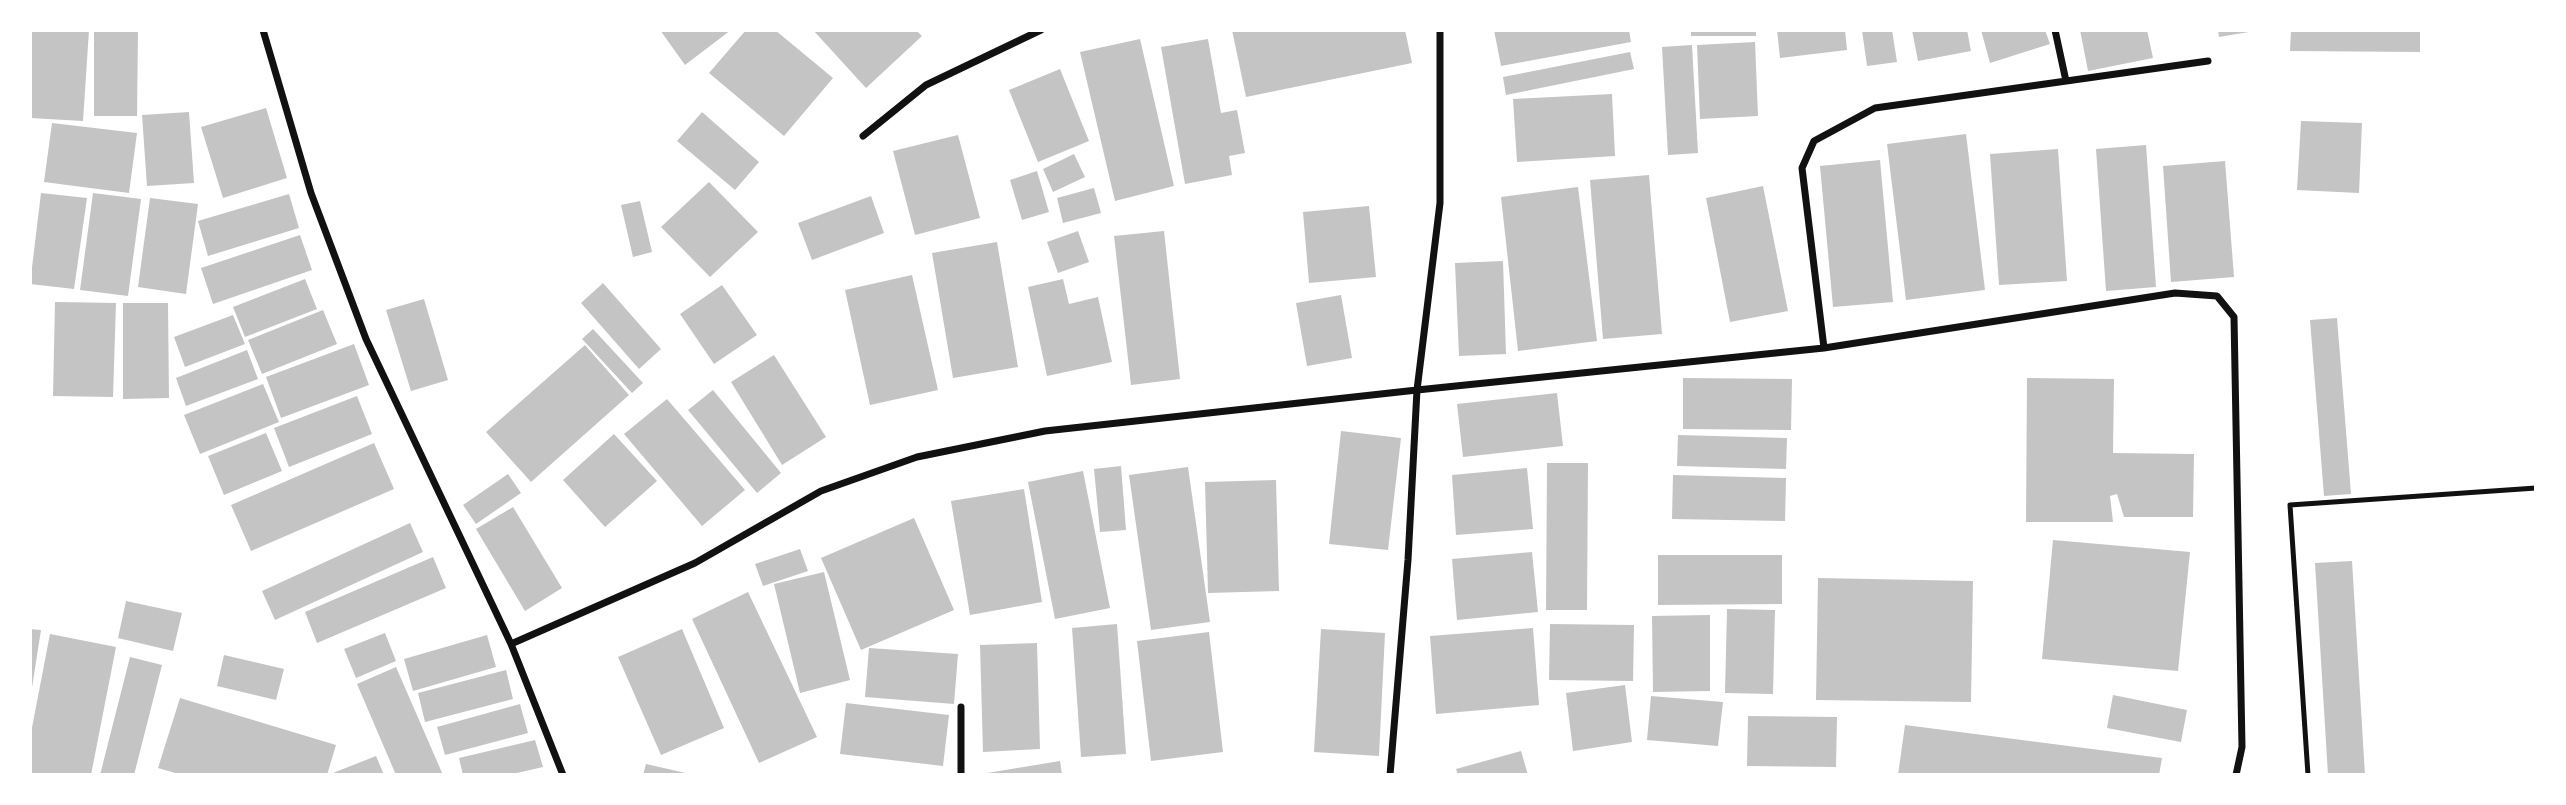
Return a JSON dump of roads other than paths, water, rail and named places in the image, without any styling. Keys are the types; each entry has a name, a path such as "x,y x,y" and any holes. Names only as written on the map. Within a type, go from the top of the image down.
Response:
{"street":[{"path":"263,30 311,192 366,339 511,644 563,775"},
{"path":"863,136 926,85 1041,30"},
{"path":"1390,775 1408,561 1417,390 1440,203 1440,30"},
{"path":"2054,30 2066,81"},
{"path":"1824,348 1801,168 1814,141 1875,107 2208,61"},
{"path":"511,644 695,563 821,491 917,457 1045,431 1824,348 2175,293 2217,296 2234,317 2242,747 2236,775"},
{"path":"961,708 961,775"}],"lane":[{"path":"2308,775 2290,505 2536,488"}]}
